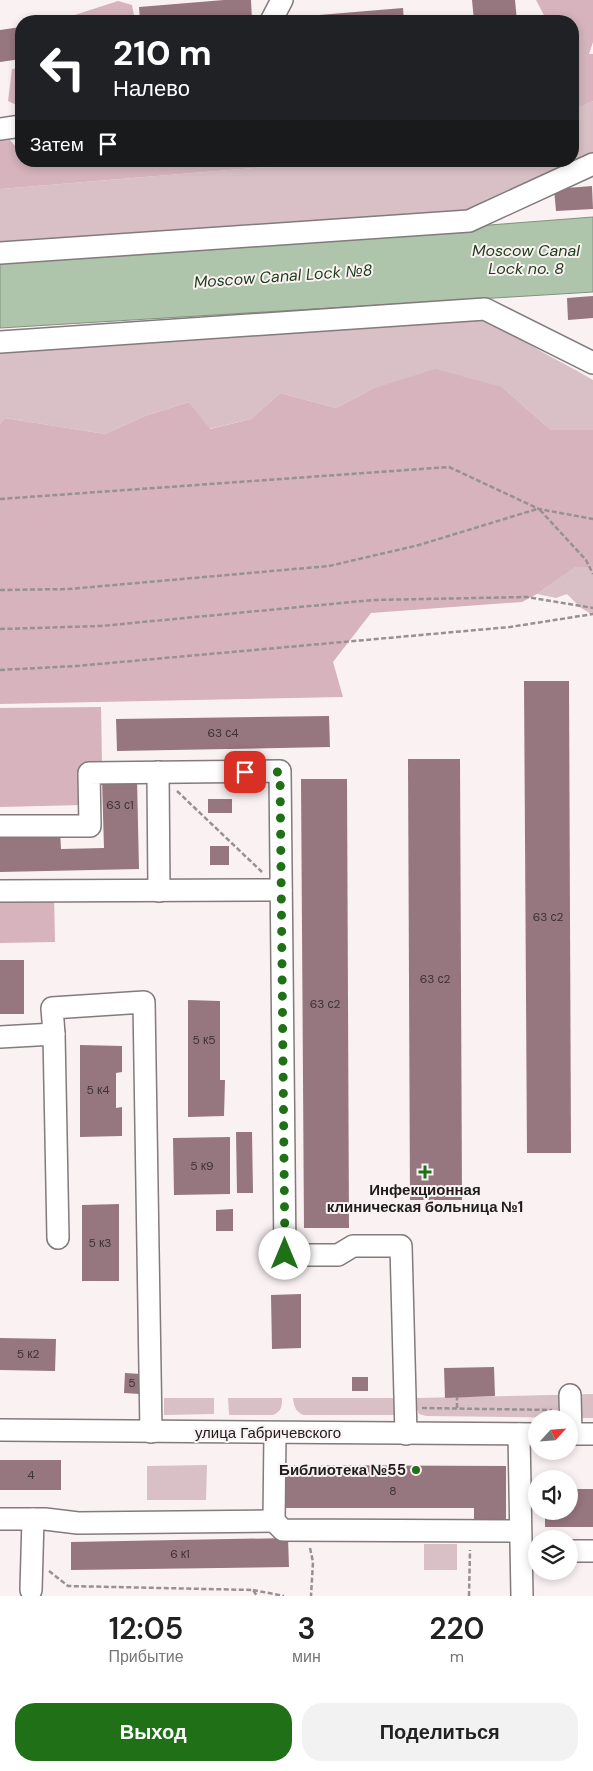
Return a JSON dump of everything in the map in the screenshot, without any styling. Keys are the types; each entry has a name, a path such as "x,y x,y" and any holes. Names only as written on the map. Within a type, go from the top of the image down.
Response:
{"street":[{"path":"274,15 282,0"},
{"path":"0,129 15,127"},
{"path":"0,253 470,221 593,164"},
{"path":"0,342 485,309 593,362"},
{"path":"158,772 159,890"},
{"path":"0,826 90,826 89,773 280,772 285,1097 285,1254 338,1255 353,1246 402,1246 406,1434"},
{"path":"0,891 281,890"},
{"path":"58,1238 52,1008 144,1002 151,1432"},
{"path":"0,1037 54,1034"},
{"path":"570,1402 570,1410"},
{"name":"улица Габричевского","path":"0,1430 527,1434"},
{"path":"274,1521 275,1433"},
{"path":"522,1596 526,1545 527,1434"},
{"path":"578,1434 593,1434"},
{"path":"0,1519 45,1519 78,1523 274,1521 283,1530 470,1531 526,1545"},
{"path":"31,1590 33,1519"},
{"path":"578,1551 593,1551"}],"path":[{"path":"0,498 449,467 539,509 593,518"},
{"path":"539,509 586,560 593,574"},
{"path":"0,590 69,589 330,566 419,545 539,509"},
{"path":"0,630 101,626 373,600 527,597 593,608"},
{"path":"0,670 76,666 510,627 593,614"},
{"path":"158,772 281,890"},
{"path":"457,1397 457,1409"},
{"path":"406,1408 457,1409 570,1402"},
{"path":"469,1596 470,1531"},
{"path":"32,1559 68,1586 253,1590 284,1596"},
{"path":"311,1596 313,1562"},
{"path":"253,1590 257,1596"}],"shaded area":[{"path":"536,0 593,0 593,42 589,54 593,54 593,101 579,108 579,15 544,15"},
{"path":"118,1 132,5 134,15 75,15"},
{"path":"12,69 15,69 15,104 8,101"},
{"path":"593,101 593,152 579,159 579,108"},
{"path":"10,140 15,146 15,167 266,167 0,189 0,141"},
{"path":"266,167 563,167 463,216 0,246 0,189"},
{"path":"480,314 593,380 593,430 551,430 502,387 372,389 336,408 280,393 251,419 209,429 189,402 145,416 105,434 5,418 0,424 0,346"},
{"path":"435,369 502,387 551,430 593,430 593,567 576,567 522,602 371,613 333,662 343,697 0,704 0,424 5,418 105,434 145,416 189,402 210,429 251,419 280,393 336,408 372,389"},
{"path":"576,567 593,567 593,615 581,608 567,594 556,598 537,594"},
{"path":"101,707 102,763 82,763 83,805 0,807 0,708"},
{"path":"54,894 55,942 0,943 0,895"},
{"path":"593,1394 593,1418 578,1418 578,1410 528,1410 528,1417 426,1416 419,1414 416,1407 416,1398"},
{"path":"164,1398 214,1398 214,1414 164,1415"},
{"path":"228,1398 282,1398 282,1403 280,1410 273,1415 229,1415"},
{"path":"293,1398 401,1398 396,1415 303,1415 295,1408"},
{"path":"207,1465 206,1500 147,1500 147,1466"},
{"path":"424,1544 457,1544 457,1570 424,1570"}],"water":[{"name":"Moscow Canal Lock no. 8","path":"593,217 593,292 0,328 0,263"}],"building":[{"path":"224,0 251,0 252,15 140,15 139,7"},
{"path":"472,0 515,0 516,15 473,15"},
{"path":"403,8 404,15 319,15"},
{"path":"15,28 15,60 0,62 0,30"},
{"path":"592,186 593,209 556,211 554,189"},
{"path":"593,296 593,318 568,320 567,298"},
{"path":"524,681 569,681 571,1153 527,1153"},
{"path":"329,716 330,747 117,751 116,719"},
{"path":"408,759 460,759 462,1200 410,1200"},
{"path":"137,779 139,869 0,872 0,832 60,830 61,849 104,848 102,780"},
{"path":"301,779 347,779 349,1228 304,1228"},
{"path":"208,799 232,799 232,813 208,813"},
{"path":"210,846 229,846 229,865 210,865"},
{"path":"0,960 24,960 24,1014 0,1014"},
{"path":"188,1000 220,1001 220,1080 225,1080 224,1116 188,1117"},
{"path":"80,1045 122,1046 122,1072 116,1073 116,1108 122,1107 122,1136 80,1137"},
{"path":"236,1132 252,1132 253,1193 237,1193"},
{"path":"230,1137 230,1194 174,1195 173,1138"},
{"path":"119,1204 119,1281 82,1281 82,1205"},
{"path":"233,1209 233,1231 216,1231 216,1210"},
{"path":"301,1294 301,1348 272,1349 271,1295"},
{"path":"0,1338 56,1339 55,1371 0,1370"},
{"path":"494,1367 495,1396 445,1398 444,1368"},
{"path":"125,1373 141,1374 140,1394 124,1393"},
{"path":"352,1377 368,1377 368,1391 352,1391"},
{"path":"0,1460 61,1460 61,1490 0,1490"},
{"path":"280,1465 506,1466 506,1519 474,1519 474,1508 280,1508"},
{"path":"578,1489 593,1489 593,1527 545,1527 545,1520 578,1520"},
{"path":"288,1538 289,1567 71,1570 71,1542"}],"place":[{"name":"Инфекционная клиническая больница №1","path":"425,1172"},
{"name":"Библиотека №55","path":"416,1470"}],"route":[{"path":"245,772 280,772 285,1097 285,1254"}],"water label":[{"name":"Moscow Canal Lock №8","path":"283,276"}]}
